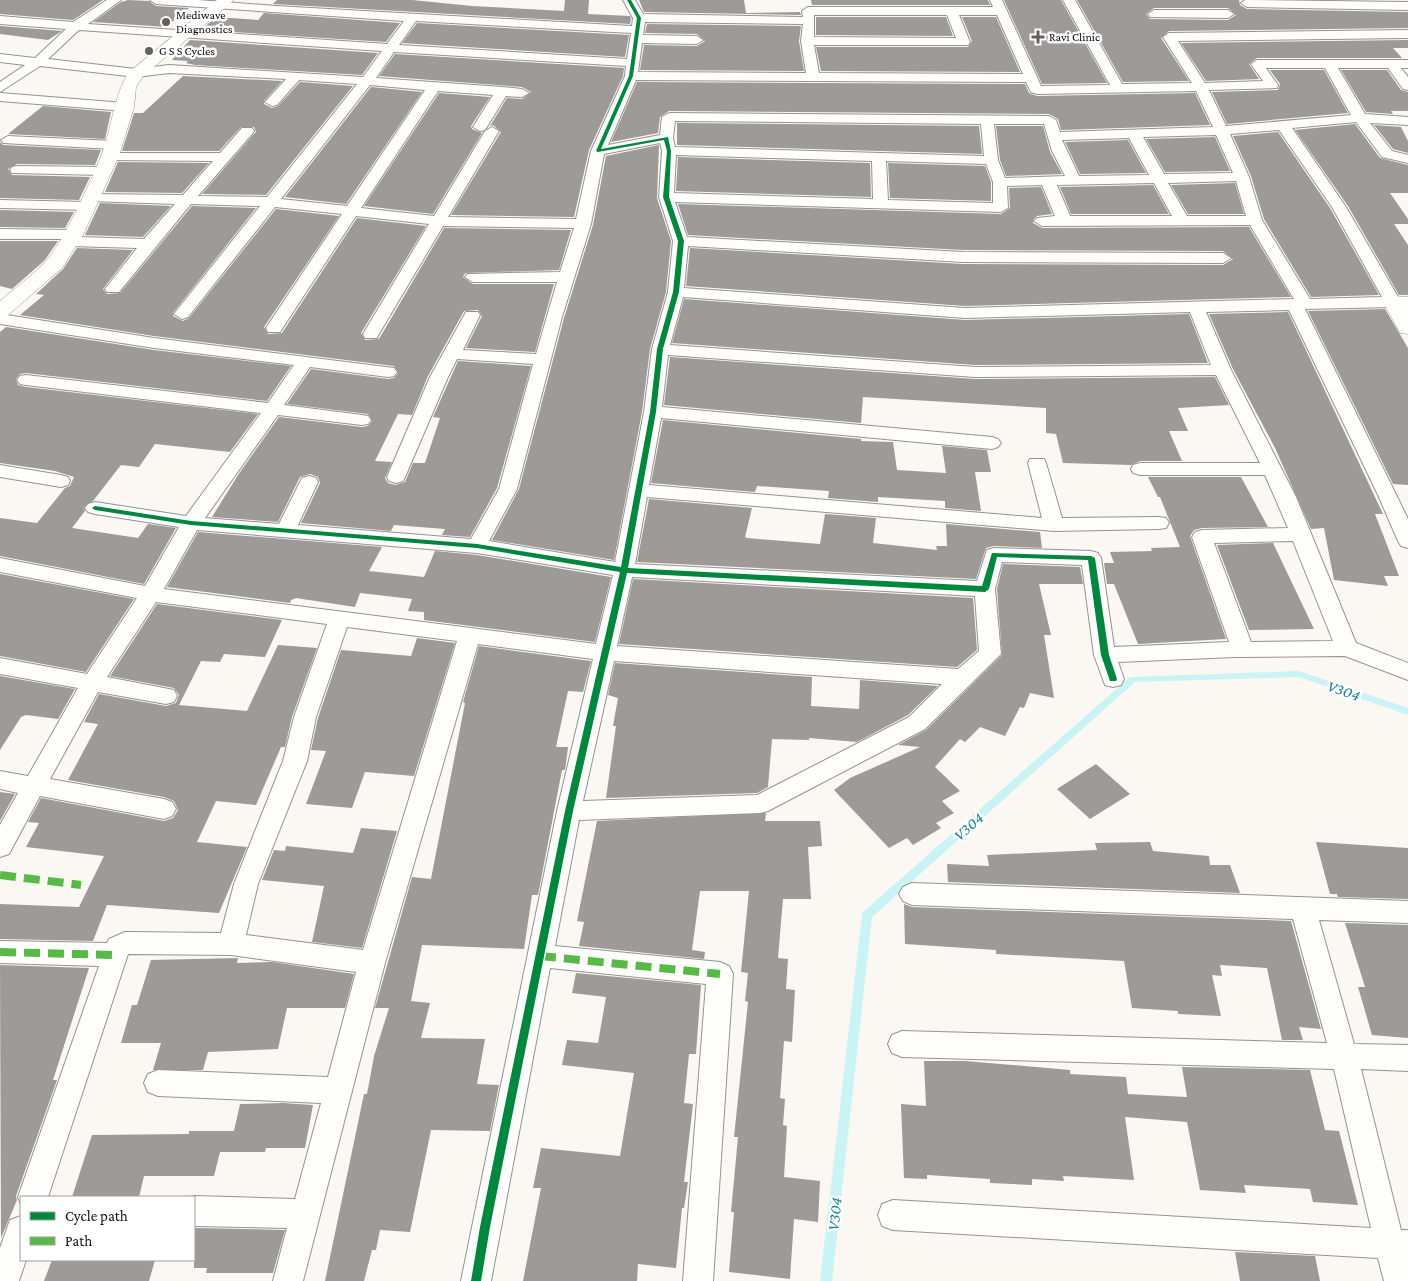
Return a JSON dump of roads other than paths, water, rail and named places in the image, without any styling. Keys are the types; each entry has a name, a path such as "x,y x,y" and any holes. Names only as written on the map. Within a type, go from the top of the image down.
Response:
{"street":[{"path":"0,88 39,61 76,26 115,0"},
{"path":"156,0 222,3 412,18 638,29 809,20"},
{"path":"478,546 508,489 566,277 583,224 598,151 632,69 638,29 629,0"},
{"path":"1069,0 1118,88"},
{"path":"1147,0 1154,14 1201,86 1242,177 1256,220 1299,304 1408,541"},
{"path":"1247,4 1302,2 1408,6"},
{"path":"0,312 7,299 55,264 72,238 109,157 125,107 128,87 136,73 222,3"},
{"path":"813,76 808,41 808,11 952,11 998,6 1034,84 1054,136 1075,182"},
{"path":"808,41 964,42 952,11"},
{"path":"1154,14 1228,14"},
{"path":"182,314 273,202 367,81 412,18"},
{"path":"0,20 184,35 391,48 632,69 1118,88 1272,85 1257,64 1408,64"},
{"path":"638,29 697,40"},
{"path":"1169,37 1408,34"},
{"path":"0,58 136,73 169,69 296,76 522,93"},
{"path":"1329,64 1360,118 1387,154 1408,159"},
{"path":"1392,64 1408,86"},
{"path":"272,102 296,76"},
{"path":"274,328 435,86"},
{"path":"371,334 439,221 486,129 502,91"},
{"path":"0,97 125,107"},
{"path":"477,1277 569,811 624,570 653,412 660,349 676,292 681,241 666,197 668,117 1049,120"},
{"path":"1054,136 1221,131 1360,118 1408,121"},
{"path":"666,197 1001,208 1000,182 991,160 987,119"},
{"path":"1283,126 1340,207 1400,302 1408,328"},
{"path":"113,289 148,244 222,157 247,131"},
{"path":"1134,134 1182,220"},
{"path":"8,140 109,157"},
{"path":"598,151 668,144 879,157 991,160"},
{"path":"18,170 109,157 222,157"},
{"path":"879,157 881,205"},
{"path":"1000,182 1075,182 1242,177"},
{"path":"1048,182 1064,220"},
{"path":"0,204 188,199 273,202 439,221 583,224"},
{"path":"1042,221 1256,220"},
{"path":"0,234 148,244"},
{"path":"681,241 963,257 1223,258"},
{"path":"473,277 566,277"},
{"path":"676,292 965,313 1400,302"},
{"path":"1196,307 1222,370 1286,497 1347,648"},
{"path":"396,477 439,377 472,315"},
{"path":"0,319 388,372"},
{"path":"660,349 975,372 1222,370"},
{"path":"452,354 543,360"},
{"path":"0,847 92,683 151,594 191,523 305,362"},
{"path":"26,380 272,411 362,420"},
{"path":"653,412 992,443"},
{"path":"1037,463 1054,526"},
{"path":"1140,470 1272,469"},
{"path":"0,471 61,481"},
{"path":"286,531 309,482"},
{"path":"638,490 1054,526 1159,523"},
{"path":"95,508 191,523 478,546 624,570 985,589"},
{"path":"1243,650 1202,537 1300,534"},
{"path":"569,811 760,804 917,723 962,677 990,654 985,589 994,555 1091,558 1105,655 1113,679"},
{"path":"0,565 151,594 606,653 962,677"},
{"path":"231,944 246,884 295,761 305,717 340,618"},
{"path":"288,1281 372,963 470,635"},
{"path":"1105,655 1347,648 1408,672"},
{"path":"0,666 166,696"},
{"path":"0,780 164,809"},
{"path":"912,894 1408,912"},
{"path":"1303,908 1399,1244 1399,1281"},
{"path":"33,1196 115,955 118,948 125,943 231,944 372,963"},
{"path":"0,952 115,955"},
{"path":"540,956 720,974 698,1281"},
{"path":"902,1044 1408,1058"},
{"path":"158,1083 338,1091"},
{"path":"195,1211 306,1214"},
{"path":"893,1215 1399,1244"},
{"path":"4,1281 20,1233"}],"waterway":[{"name":"V304","path":"826,1281 867,915 1133,679 1299,674 1408,712"}],"place":[{"name":"Mediwave Diagnostics","path":"166,22"},
{"name":"Ravi Clinic","path":"1038,37"},
{"name":"G S S Cycles","path":"149,51"}]}
